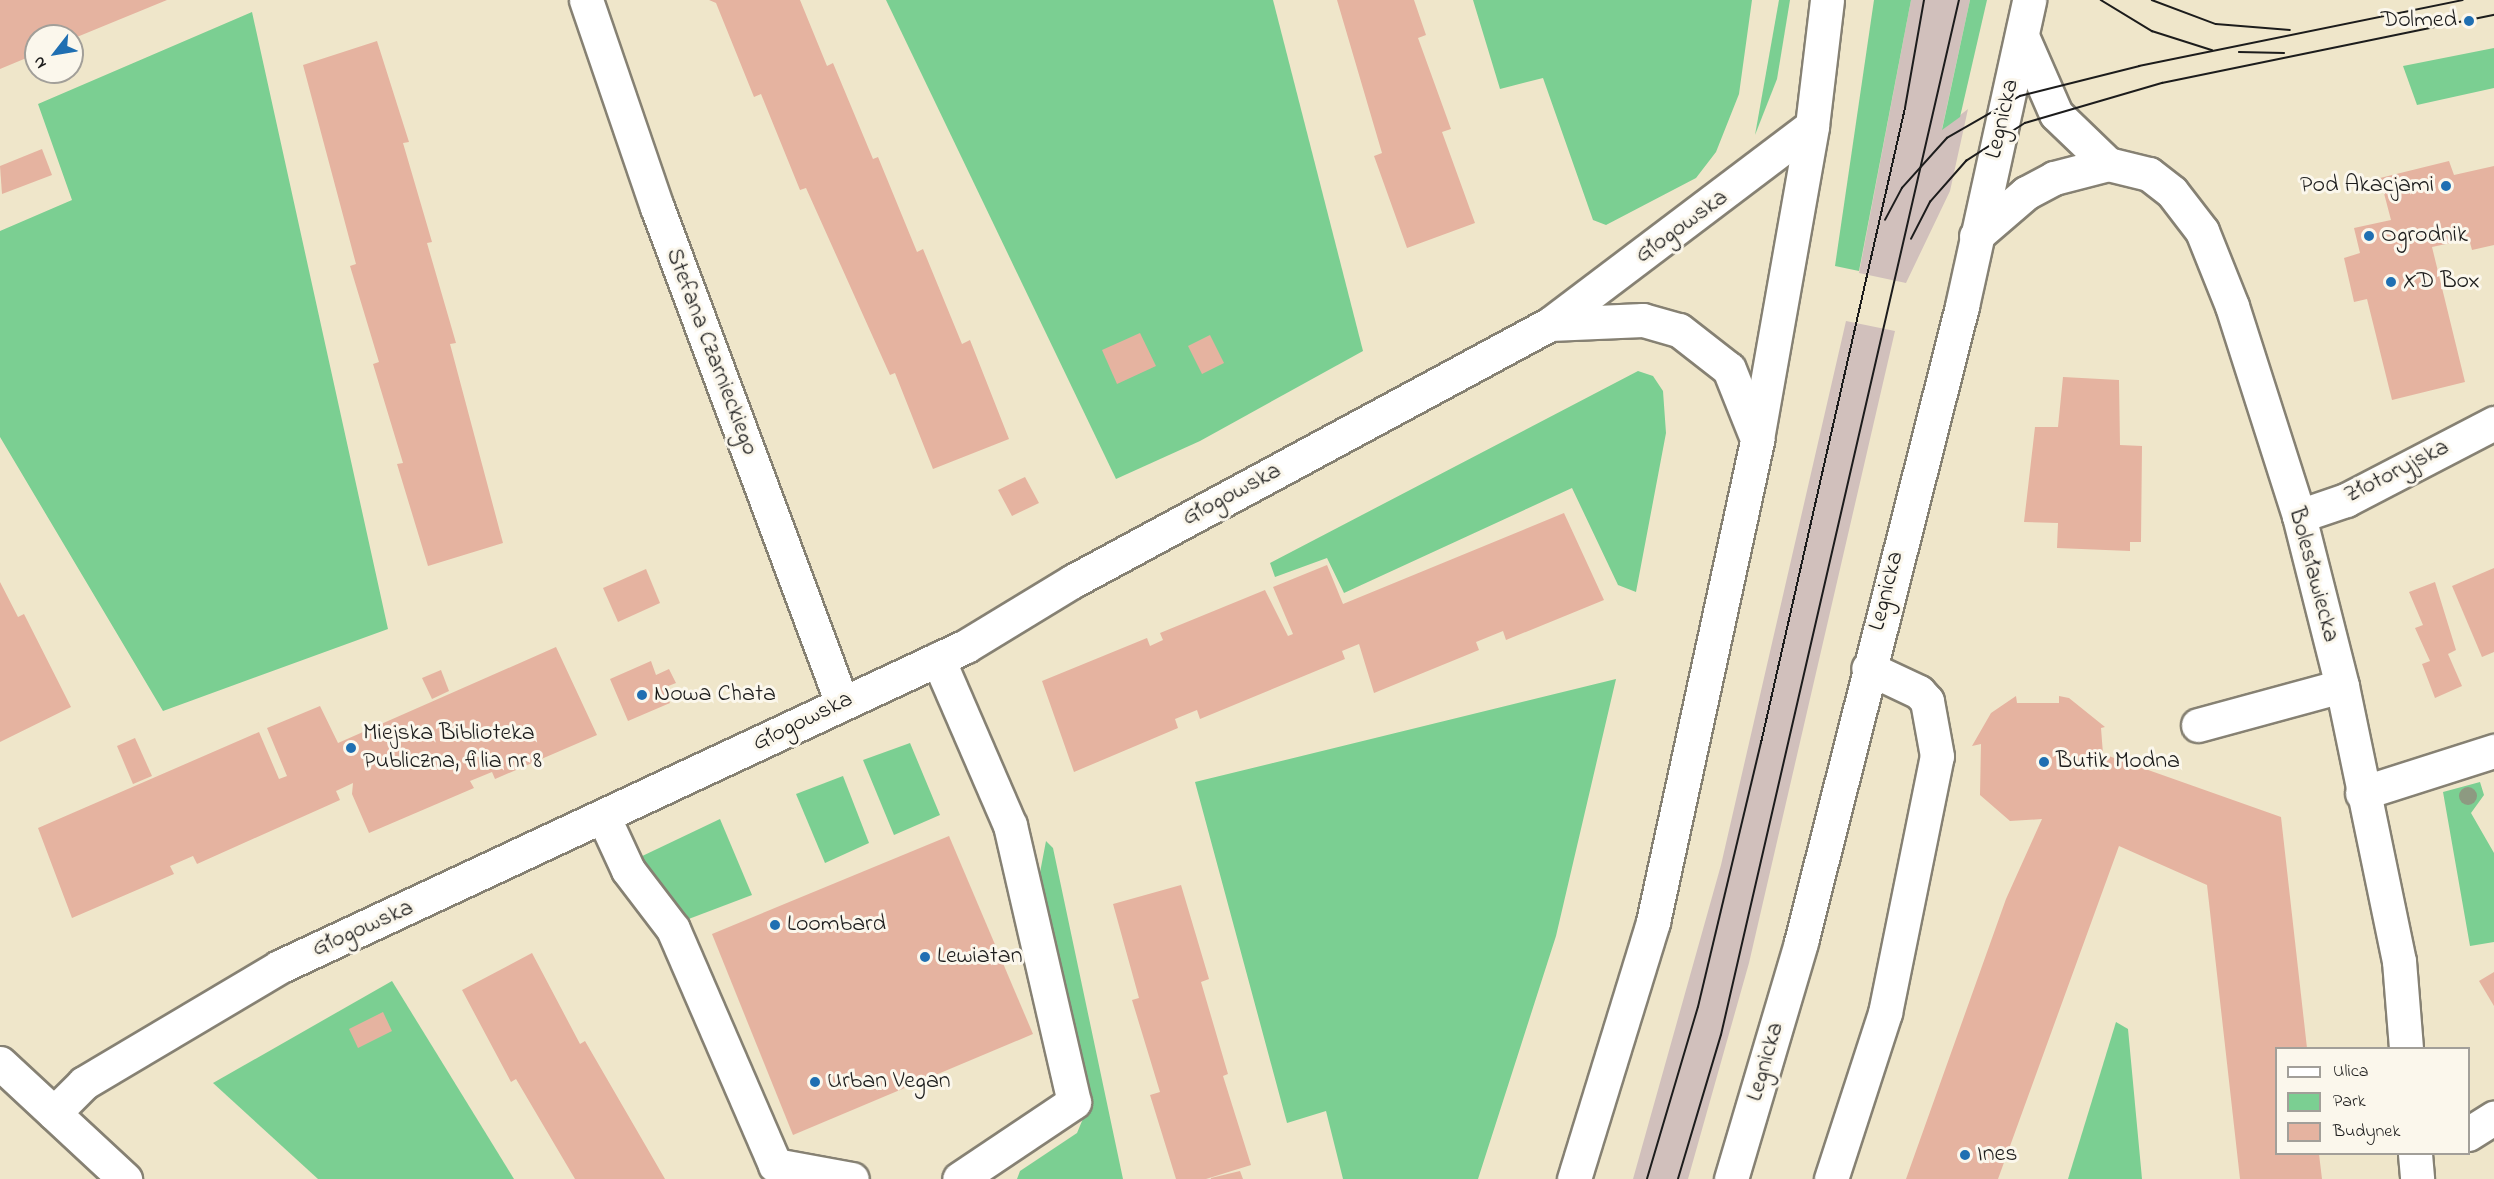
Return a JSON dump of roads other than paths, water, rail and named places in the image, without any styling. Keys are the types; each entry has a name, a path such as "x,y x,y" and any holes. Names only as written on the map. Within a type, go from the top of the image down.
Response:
{"street":[{"name":"Stefana Czarnieckiego","path":"586,0 657,207 842,703"},
{"path":"1574,1179 1653,922 1757,439 1812,126 1827,0"},
{"name":"Legnicka","path":"1731,1179 1801,942 1976,236 2030,0"},
{"path":"2022,36 2056,114 2108,164"},
{"name":"Głogowska","path":"54,1113 84,1083 279,967 604,819 938,659 1550,324 1812,126"},
{"name":"Bolesławiecka","path":"1976,236 2026,194 2054,178 2108,164 2149,174 2172,192 2202,231 2232,306 2299,516 2342,686 2362,793 2399,962 2406,1047"},
{"name":"Głogowska","path":"1550,324 1643,320 1679,330 1729,369 1757,439"},
{"name":"Złotoryjska","path":"2299,516 2346,500 2494,423"},
{"path":"938,659 1010,825 1074,1102 959,1179"},
{"path":"1831,1179 1885,1013 1937,756 1927,701 1919,692 1869,668"},
{"path":"2198,725 2342,686"},
{"path":"2362,793 2494,751"},
{"path":"604,819 628,870 673,930 775,1165 852,1179"},
{"path":"0,1063 125,1179"},
{"path":"2470,1133 2494,1118"}],"tram line":[{"path":"1647,1179 1698,1007 1761,743 1905,108 1924,0"},
{"path":"1678,1179 1721,1035 1959,0"},
{"path":"2101,0 2152,31 2212,50"},
{"path":"2152,0 2216,24 2290,30"},
{"path":"1885,220 1902,188 1947,138 2020,96 2139,66 2462,0"},
{"path":"1911,239 1930,202 1966,161 2025,123 2162,83 2494,15"},
{"path":"2239,52 2284,53"}],"place":[{"name":"Dolmed","path":"2469,21"},
{"name":"Pod Akacjami","path":"2446,186"},
{"name":"Ogrodnik","path":"2369,236"},
{"name":"XD Box","path":"2391,282"},
{"name":"Nowa Chata","path":"642,695"},
{"name":"Miejska Biblioteka Publiczna, filia nr 8","path":"351,748"},
{"name":"Butik Modna","path":"2044,762"},
{"name":"Loombard","path":"775,925"},
{"name":"Lewiatan","path":"925,957"},
{"name":"Urban Vegan","path":"815,1082"},
{"name":"Ines","path":"1965,1155"}]}
